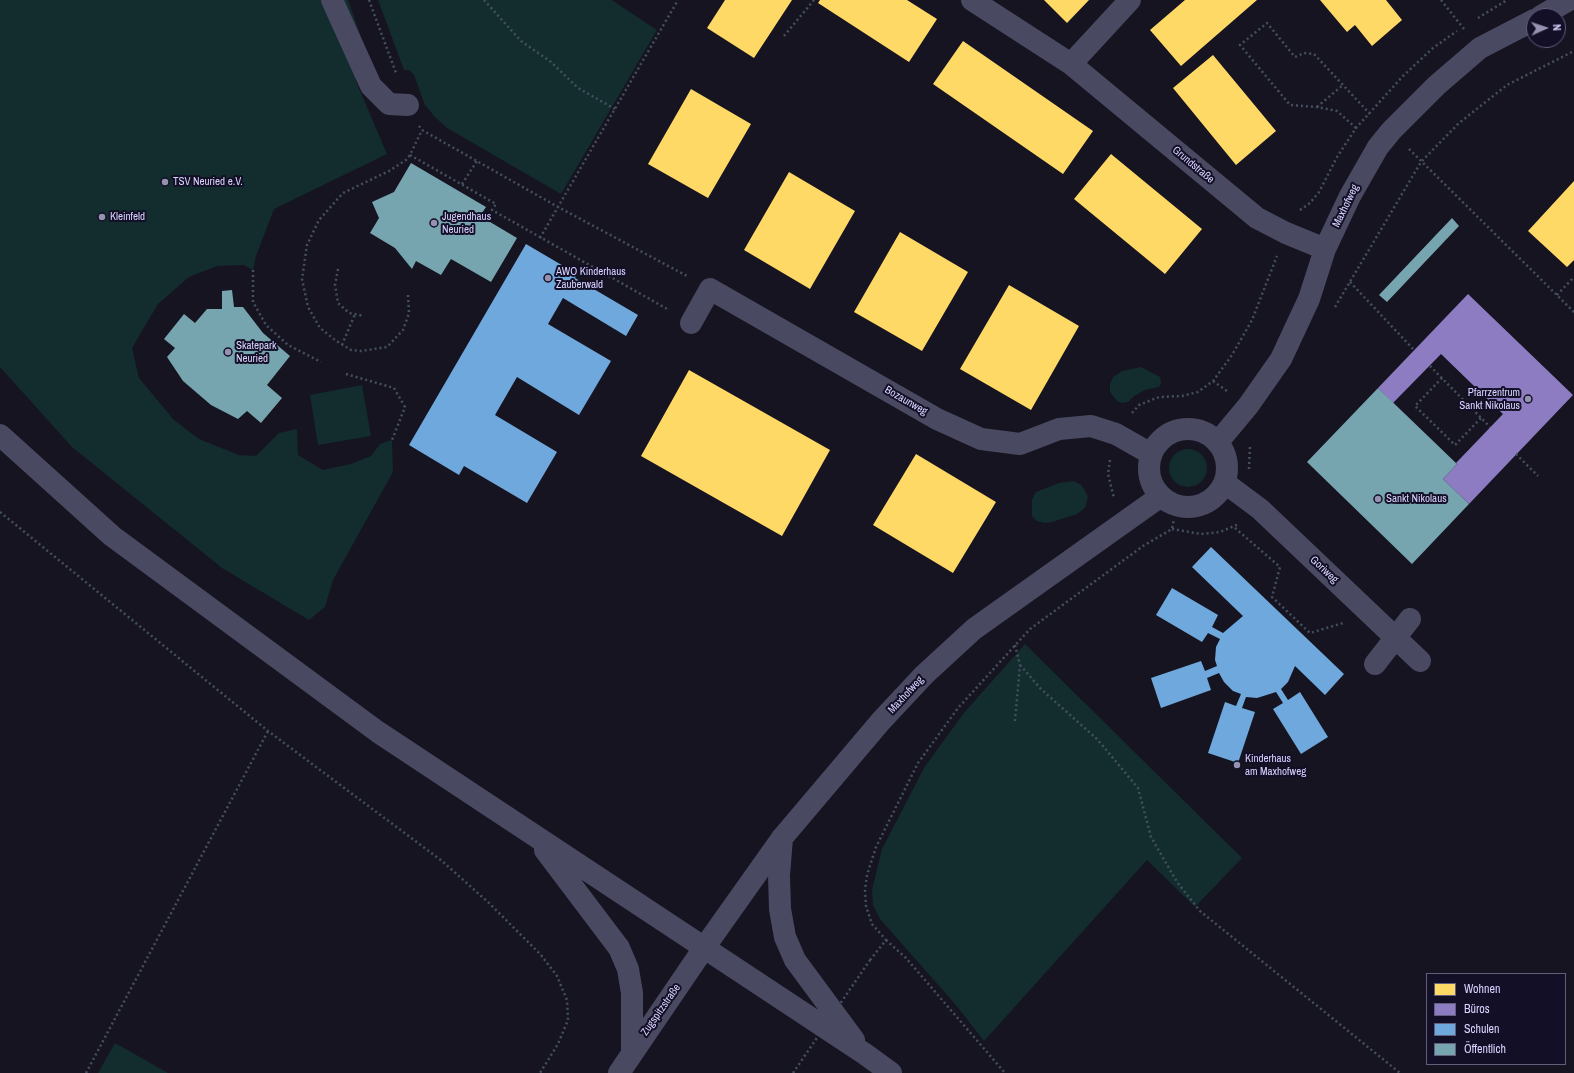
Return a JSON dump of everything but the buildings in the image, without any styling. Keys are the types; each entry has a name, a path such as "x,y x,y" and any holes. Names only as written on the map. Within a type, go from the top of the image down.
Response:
{"street":[{"path":"332,0 371,86 389,104 408,105"},
{"name":"Grundstraße","path":"972,0 1071,64 1257,218 1286,233 1325,249"},
{"path":"1071,64 1130,0"},
{"path":"1555,8 1569,0"},
{"name":"Maxhofweg","path":"1218,442 1248,406 1280,359 1308,299 1325,249 1350,196 1378,147 1391,131 1436,85 1480,48 1526,24"},
{"path":"692,323 710,289"},
{"name":"Bozaunweg","path":"710,289 937,419 981,439 1020,444 1059,429 1092,426 1116,434 1151,454"},
{"path":"1181,429 1195,429 1208,434 1218,442 1228,464 1225,483 1214,498 1202,505 1189,508 1168,501 1154,488 1150,477 1149,465 1151,454 1158,442 1169,434 1181,429"},
{"path":"0,435 112,536 378,732 865,1054 891,1073"},
{"name":"Goriweg","path":"1225,483 1260,509 1420,660"},
{"name":"Maxhofweg","path":"704,948 782,838 881,721 930,670 974,629 1125,523 1168,501"},
{"path":"1375,664 1410,619"},
{"path":"534,836 619,948 628,969 632,993 632,1053"},
{"path":"782,838 779,875 780,909 784,937 802,972 865,1054"},
{"name":"Zugspitzstraße","path":"619,1073 704,948"}],"path":[{"path":"369,0 413,118 422,130 558,207 710,289"},
{"path":"484,0 521,41 551,62 578,88 615,108"},
{"path":"540,238 678,0"},
{"path":"784,36 814,0"},
{"path":"1441,0 1480,48"},
{"path":"1342,114 1317,107 1290,105 1240,45 1267,23 1295,57 1304,53 1314,54 1364,108"},
{"path":"1335,308 1421,162 1459,123 1507,85 1574,51"},
{"path":"1317,107 1343,85"},
{"path":"408,295 409,313 403,330 387,348 361,351 351,350 320,328 308,307 302,279 307,245 319,220 343,193 388,171 410,155 422,130"},
{"path":"1391,131 1574,312"},
{"path":"410,155 496,204 492,210 692,323"},
{"path":"462,184 477,161"},
{"path":"1143,546 1125,523 1114,502 1108,474 1116,434 1139,405 1159,398 1182,396 1198,392 1213,381 1232,355 1252,320 1286,233"},
{"path":"338,269 334,285 338,303 349,313 364,316"},
{"path":"253,270 253,302 266,325 288,345 321,362"},
{"path":"1557,295 1574,277"},
{"path":"1350,282 1415,351"},
{"path":"342,345 355,314"},
{"path":"1430,366 1482,417 1490,427"},
{"path":"346,374 394,388 405,407 392,440"},
{"path":"1442,378 1415,406 1455,445 1482,417"},
{"path":"1253,474 1249,468 1250,446 1254,440"},
{"path":"1516,454 1538,476"},
{"path":"1168,501 1172,529"},
{"path":"1004,1073 906,958 886,940 872,924 866,906 865,890 867,875 876,847 918,763 958,708 1030,629 1143,546 1172,529 1201,534 1220,532 1235,528 1260,509"},
{"path":"0,512 268,731 442,861 489,903 557,976 567,1000 568,1020 558,1044 540,1073"},
{"path":"1235,528 1280,567 1272,597 1310,633 1344,623 1349,628"},
{"path":"1015,645 1020,665 1015,721"},
{"path":"1020,665 1042,689 1098,739 1138,788 1151,837 1177,882 1200,911 1400,1073"},
{"path":"86,1073 268,731"},
{"path":"794,1073 870,960 886,940"}],"green space":[{"name":"TSV Neuried e.V.","path":"0,0 348,0 373,71 355,79 387,154 274,209 256,256 253,270 244,265 217,266 189,277 158,304 132,348 139,378 174,420 199,439 239,455 256,456 279,433 297,429 298,455 323,470 351,464 371,456 380,444 392,440 393,472 333,580 325,607 309,620 222,568 72,447 0,367"},
{"path":"378,0 612,0 657,30 561,194 447,128 435,117 425,105 414,75 409,70 404,70"},
{"path":"1141,367 1160,377 1161,383 1159,387 1145,390 1134,396 1128,402 1122,403 1117,401 1110,392 1110,384 1113,377 1122,371"},
{"path":"362,385 371,436 318,445 310,395"},
{"path":"1184,449 1192,449 1199,452 1204,457 1207,468 1204,479 1199,484 1192,487 1184,487 1177,484 1172,479 1169,472 1169,464 1172,457 1177,452"},
{"path":"1074,481 1081,485 1088,497 1085,508 1077,514 1052,522 1045,523 1037,521 1032,516 1032,500 1036,492 1059,483"},
{"path":"1025,644 1242,858 1195,907 1147,860 984,1041 955,1004 880,919 873,905 872,890 882,849 924,768 963,714"},
{"path":"115,1043 168,1073 98,1073"}],"place":[{"name":"TSV Neuried e.V.","path":"165,182"},
{"name":"Kleinfeld","path":"102,217"},
{"name":"Jugendhaus Neuried","path":"434,223"},
{"name":"AWO Kinderhaus Zauberwald","path":"548,278"},
{"name":"Skatepark Neuried","path":"228,352"},
{"name":"Pfarrzentrum Sankt Nikolaus","path":"1528,399"},
{"name":"Sankt Nikolaus","path":"1378,499"},
{"name":"Kinderhaus am Maxhofweg","path":"1237,765"}]}
